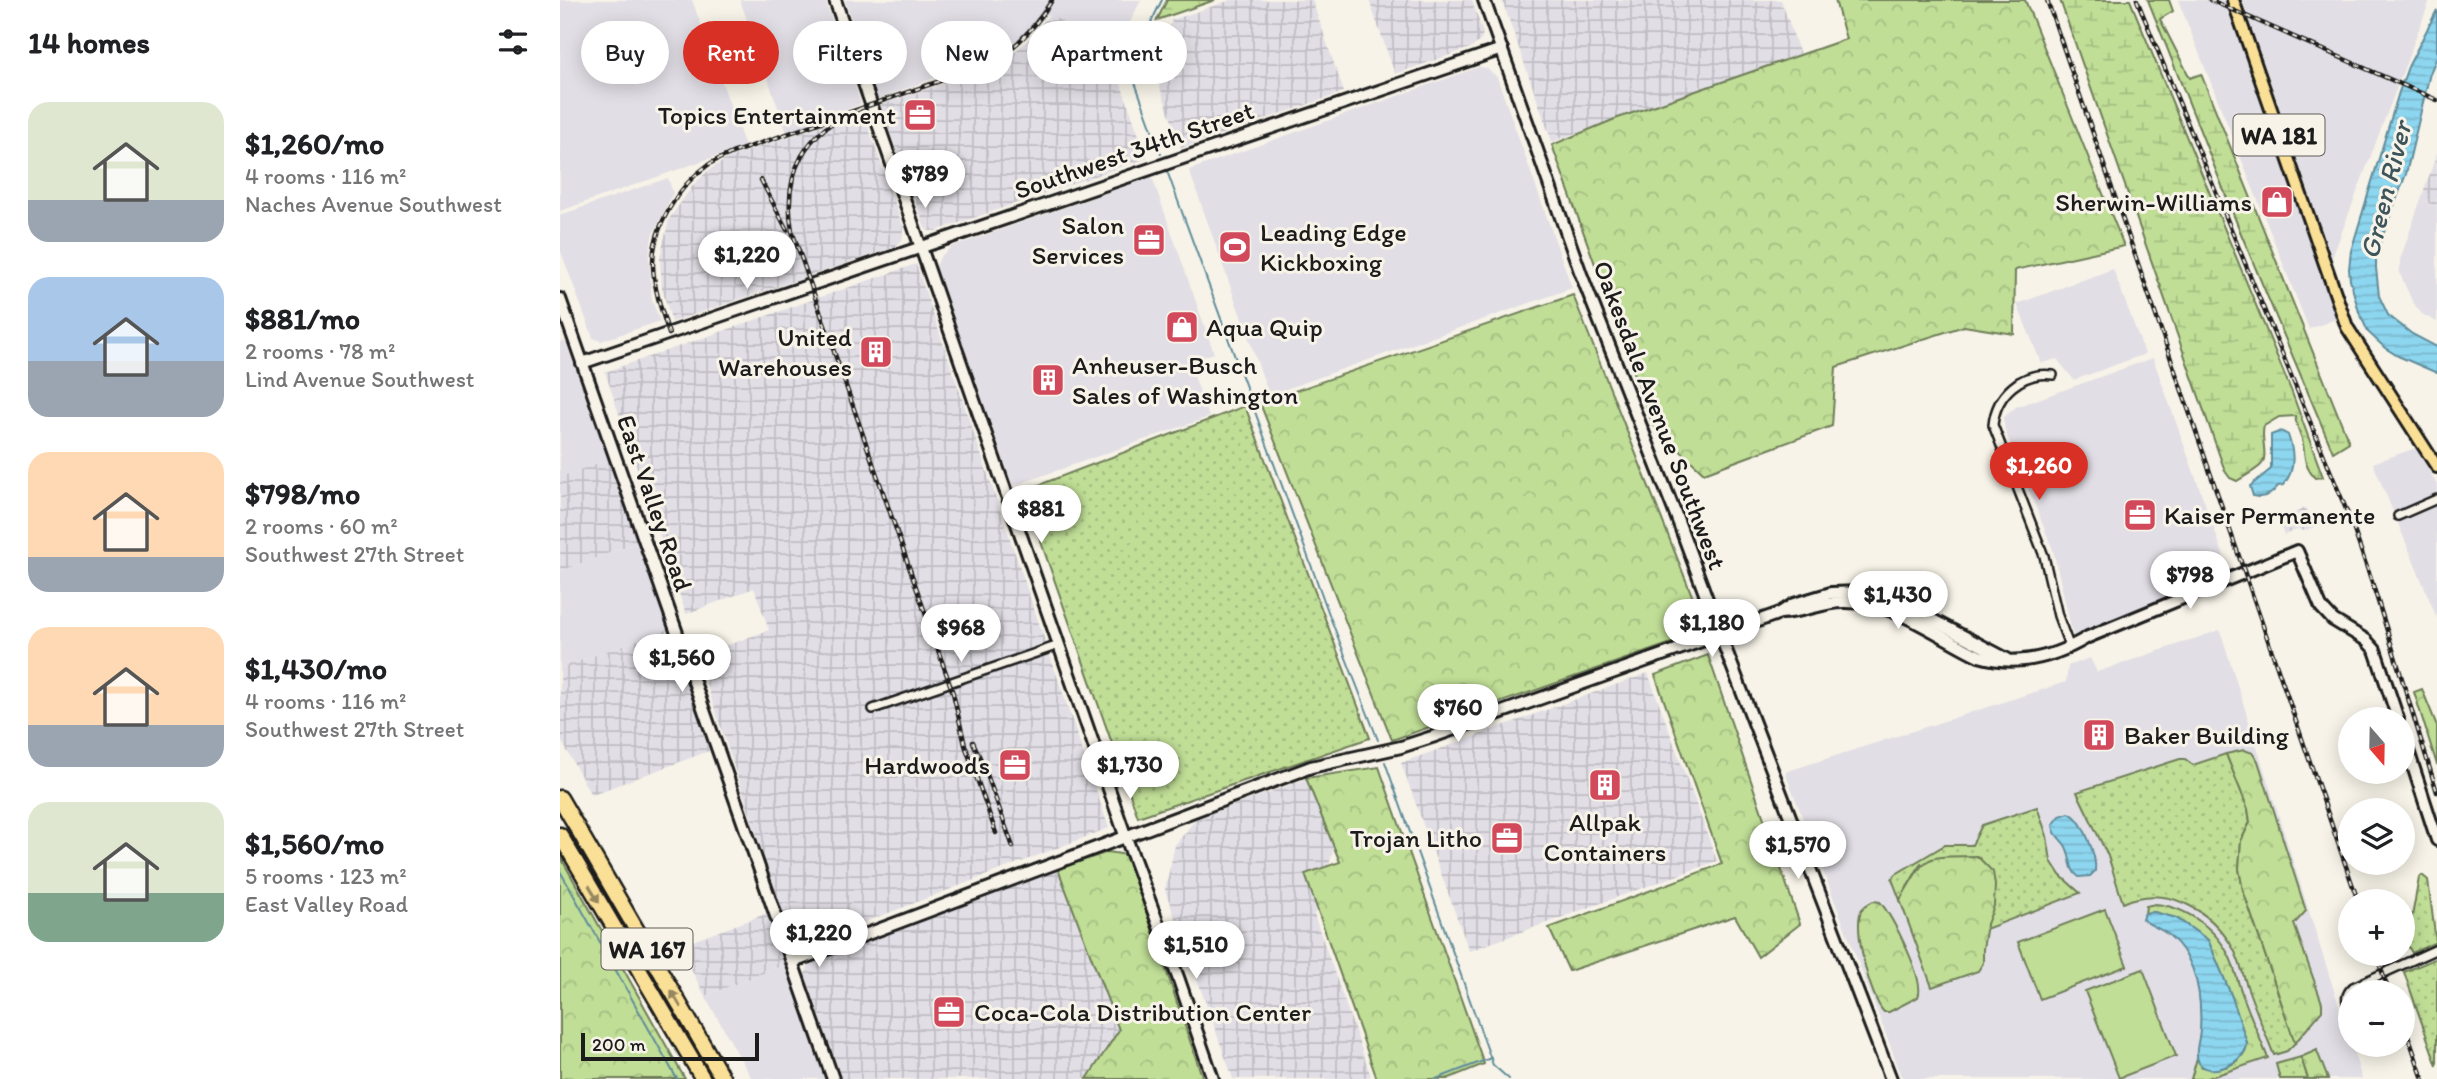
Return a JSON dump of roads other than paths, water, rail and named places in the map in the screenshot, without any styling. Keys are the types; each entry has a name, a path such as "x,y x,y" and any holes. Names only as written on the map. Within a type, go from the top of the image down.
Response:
{"highway":[{"name":"WA 167","path":"560,798 723,1079"},
{"name":"WA 167","path":"560,835 703,1079"}],"main road":[{"name":"WA 181","path":"2232,0 2347,327 2437,467"}],"street":[{"path":"835,0 1125,835 1180,980 1213,1079"},
{"name":"Oakesdale Avenue Southwest","path":"1484,0 1581,274 1677,517 1891,1079"},
{"name":"Southwest 34th Street","path":"582,363 1502,49"},
{"name":"East Valley Road","path":"560,299 833,1079"},
{"path":"2053,375 2039,375 2008,389 1997,405 1993,425 2044,556 2058,616 2070,648"},
{"path":"2398,516 2437,499"},
{"path":"793,962 1311,767 1401,747 1432,737 1720,635 1821,595 1852,592 1871,594 1900,603 2007,659 2043,658 2070,648 2099,632 2297,551 2321,607 2333,620 2366,640 2375,650 2394,707"},
{"path":"873,709 1059,645"},
{"path":"2415,772 2437,840"},
{"path":"2367,980 2437,949"}],"water":[{"name":"Green River","path":"2437,10 2437,57 2430,73 2406,174 2376,257 2376,268 2379,296 2388,315 2412,334 2437,347 2437,373 2398,356 2368,332 2359,312 2349,269 2351,251 2399,92 2408,67"},
{"path":"2281,431 2288,435 2292,448 2290,474 2283,485 2270,494 2264,497 2253,496 2250,486 2271,469 2271,435"},
{"path":"2069,813 2079,822 2091,848 2095,871 2090,876 2079,877 2076,874 2065,845 2054,831 2053,825 2060,816"},
{"path":"2154,912 2176,918 2208,940 2232,997 2247,1043 2241,1056 2227,1066 2212,1069 2199,1063 2197,1051 2200,1005 2196,979 2179,945 2167,933 2142,919 2145,913"}],"waterway":[{"path":"1161,154 1133,77 1135,55 1162,0"},
{"path":"1167,171 1330,617 1378,740"},
{"path":"1385,762 1493,1065 1509,1079"},
{"path":"560,871 677,1079"},
{"path":"1436,1079 1491,1058"}],"railway":[{"path":"669,334 655,283 654,252 657,237 669,209 697,174 711,163 732,153 986,65 1024,37 1052,0"},
{"path":"2047,0 2354,889"},
{"path":"2137,0 2350,519 2437,792"},
{"path":"2210,0 2437,100"},
{"path":"860,109 825,129 802,156 791,190 792,231 953,693 965,745 996,833"},
{"path":"761,180 787,230"},
{"path":"973,742 1013,847"},
{"path":"2380,966 2385,980"},
{"path":"2415,1056 2423,1079"}],"place":[{"name":"Topics Entertainment","path":"920,115"},
{"name":"Sherwin-Williams","path":"2277,202"},
{"name":"Salon Services","path":"1149,240"},
{"name":"Leading Edge Kickboxing","path":"1235,247"},
{"name":"Aqua Quip","path":"1182,327"},
{"name":"United Warehouses","path":"876,352"},
{"name":"Anheuser-Busch Sales of Washington","path":"1048,380"},
{"name":"Kaiser Permanente","path":"2140,515"},
{"name":"Baker Building","path":"2099,735"},
{"name":"Hardwoods","path":"1015,765"},
{"name":"Allpak Containers","path":"1605,785"},
{"name":"Trojan Litho","path":"1507,838"},
{"name":"Coca-Cola Distribution Center","path":"949,1012"}]}
